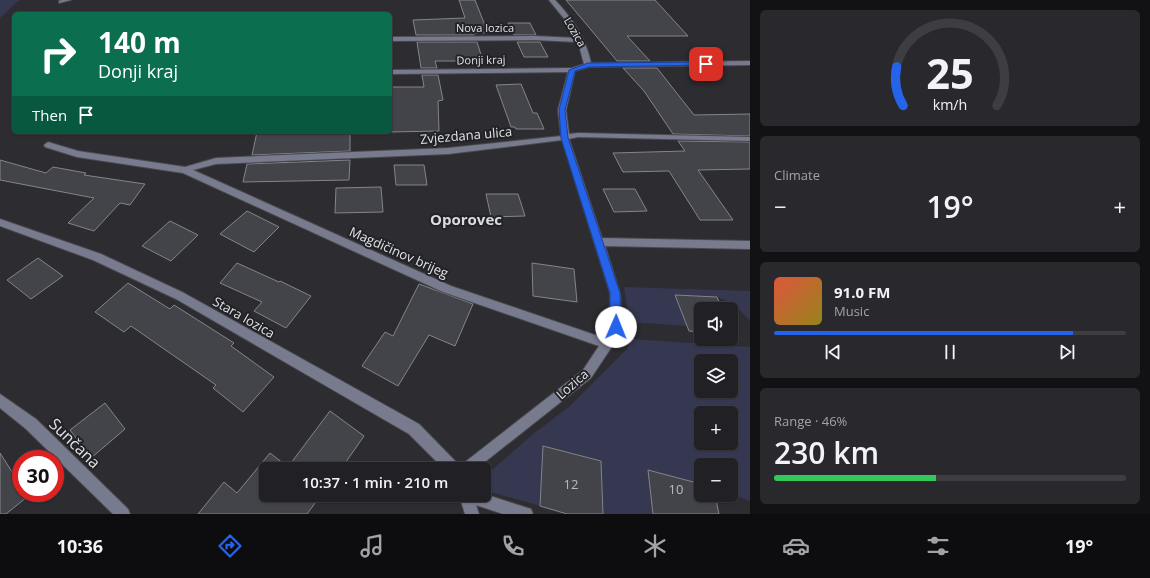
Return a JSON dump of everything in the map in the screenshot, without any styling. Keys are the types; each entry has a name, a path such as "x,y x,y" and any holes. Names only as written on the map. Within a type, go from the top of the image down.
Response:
{"street":[{"name":"Lozica","path":"474,462 587,374 607,344 616,327 615,293 565,138 562,110 572,70 588,65 587,54 581,40 562,10 552,0"},
{"name":"Nova lozica","path":"392,39 534,38 581,40"},
{"path":"588,65 750,63"},
{"name":"Donji kraj","path":"392,72 572,70"},
{"name":"Zvjezdana ulica","path":"185,170 216,161 448,151 565,138 578,135 750,139"},
{"path":"48,145 77,154 185,170"},
{"name":"Magdičinov brijeg","path":"185,170 447,289 607,344"},
{"name":"Stara lozica","path":"0,222 97,257 180,296 414,430 447,462"},
{"path":"599,242 750,245"},
{"name":"Sunčana","path":"0,400 30,424 123,514"},
{"path":"468,502 472,514"},
{"path":"488,502 526,514"}],"shaded area":[{"path":"0,0 22,0 18,1 0,18"},
{"path":"624,287 750,291 750,321 738,308 738,302 729,302 717,297 675,295 687,326 629,322"},
{"path":"632,339 694,343 694,346 750,347 750,501 738,497 738,458 694,458 694,482 649,470 653,514 603,514 601,461 543,446 540,506 491,492 491,471 533,434 570,406 627,349"}],"building":[{"path":"459,0 475,0 488,33 474,33 474,35 416,35 413,20 465,18"},
{"path":"566,0 655,0 688,36 627,36 650,61 617,61"},
{"path":"508,23 530,23 536,35 514,35"},
{"path":"417,42 477,42 483,61 435,61 437,68 421,68"},
{"path":"517,42 540,42 548,57 524,57"},
{"path":"623,68 657,68 694,115 750,114 750,136 673,134 644,91"},
{"path":"422,75 438,75 443,100 438,101 439,131 392,132 392,87 424,87"},
{"path":"521,84 533,113 537,113 544,129 516,129 515,127 511,127 496,85"},
{"path":"257,134 350,134 350,151 252,155"},
{"path":"678,141 750,142 750,169 698,170 733,220 700,220 669,171 623,172 613,153 685,151"},
{"path":"0,160 46,173 53,167 86,173 84,175 145,184 130,205 120,203 94,231 68,223 94,198 0,180"},
{"path":"350,160 349,180 243,182 247,164"},
{"path":"394,165 424,165 427,185 396,185"},
{"path":"381,187 383,212 335,213 336,188"},
{"path":"603,189 635,189 647,211 614,212"},
{"path":"486,194 518,194 525,216 491,217"},
{"path":"247,211 279,227 254,252 220,234"},
{"path":"170,221 198,235 171,261 142,246"},
{"path":"38,258 63,276 31,299 7,280"},
{"path":"237,263 311,296 286,328 254,311 262,302 220,283"},
{"path":"532,263 574,269 577,302 533,296"},
{"path":"128,283 170,309 174,305 234,343 231,346 274,377 243,412 213,388 216,385 131,326 124,332 95,312"},
{"path":"419,284 473,304 455,346 429,335 398,386 362,366 385,332 393,336"},
{"path":"675,295 717,297 719,302 694,302 694,331 689,331"},
{"path":"105,403 125,429 91,458 70,430"},
{"path":"330,411 364,436 346,462 292,462"},
{"path":"543,446 601,461 603,514 567,514 540,506"},
{"path":"0,453 12,472 12,502 21,502 6,514 0,514"},
{"path":"270,453 282,462 263,462"},
{"path":"259,466 259,502 316,502 307,514 198,514 224,482 237,493"},
{"path":"648,470 694,482 694,502 716,502 719,514 653,514"}],"district":[{"name":"Oporovec","path":"466,220"}],"route":[{"path":"616,327 615,293 565,138 562,110 572,70 588,65 706,64"}]}
